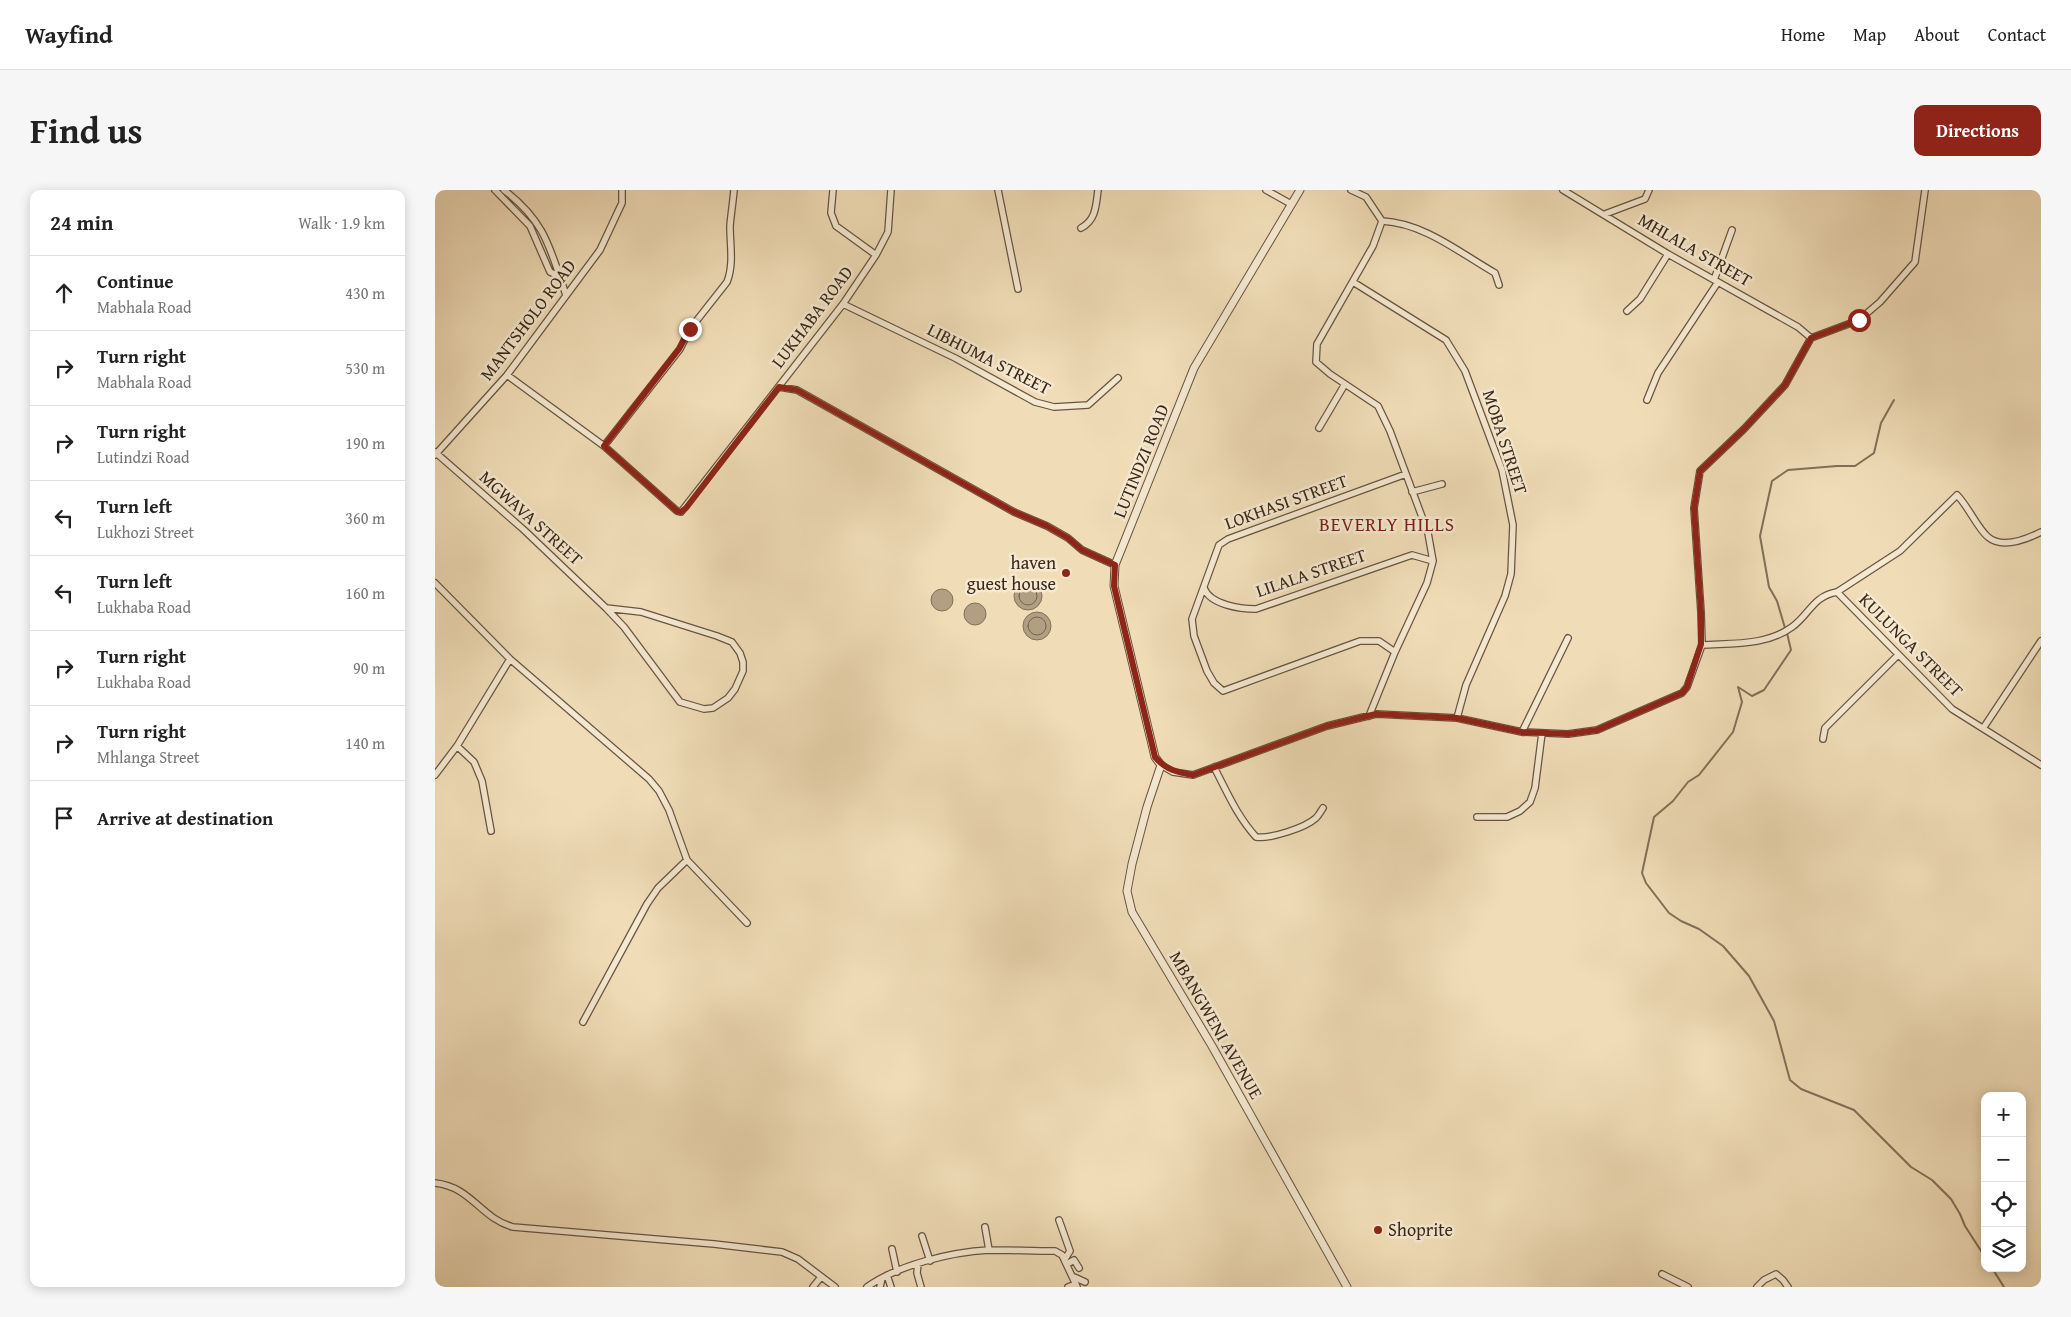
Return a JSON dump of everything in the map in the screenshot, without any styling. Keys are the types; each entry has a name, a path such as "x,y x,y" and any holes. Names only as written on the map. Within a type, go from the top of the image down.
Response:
{"street":[{"path":"495,190 530,226 550,272 559,276"},
{"path":"504,190 535,219 550,244 566,295"},
{"name":"MANTSHOLO ROAD","path":"435,454 507,375 599,250 622,203 622,190"},
{"path":"604,446 679,349 690,329 727,282 731,255 730,226 734,190"},
{"path":"833,190 831,213 837,226 876,254"},
{"name":"LUKHABA ROAD","path":"507,375 604,446 677,511 681,512 843,304 876,254 888,232 891,190"},
{"path":"999,190 1018,289"},
{"path":"1081,228 1089,224 1093,218 1098,190"},
{"path":"1266,190 1291,204"},
{"name":"LUTINDZI ROAD","path":"1161,765 1155,757 1114,586 1115,565 1194,368 1300,190"},
{"path":"1351,190 1366,197 1382,221"},
{"name":"MHLALA STREET","path":"1563,190 1668,254 1798,327 1811,338"},
{"path":"1605,214 1645,198 1649,190"},
{"path":"1161,765 1173,772 1193,775 1327,726 1376,714 1457,718 1522,732 1568,734 1597,730 1682,693 1687,687 1701,644 1701,612 1694,508 1700,471 1744,429 1785,385 1811,338 1859,320 1880,302 1915,262 1925,190"},
{"path":"1369,716 1395,652 1427,583 1433,561 1428,532 1390,431 1378,406 1316,362 1317,344 1373,246 1382,221"},
{"path":"1382,221 1400,222 1423,230 1495,273 1499,284"},
{"path":"1647,400 1658,373 1716,281 1732,230"},
{"path":"1627,311 1640,299 1668,254"},
{"name":"MOBA STREET","path":"1353,282 1446,340 1465,371 1502,470 1513,525 1511,574 1505,596 1466,685 1457,718"},
{"name":"LIBHUMA STREET","path":"843,304 955,358 1035,402 1054,407 1088,405 1118,378"},
{"path":"1319,428 1345,384"},
{"path":"779,387 797,390 1014,512 1047,526 1068,538 1082,550 1115,565"},
{"name":"MGWAVA STREET","path":"435,454 524,530 624,626 680,702 698,708 713,708 728,698 735,689 743,670 743,662 740,652 732,642 641,612 606,608"},
{"name":"LOKHASI STREET","path":"1395,652 1379,640 1360,641 1223,691 1214,683 1207,671 1194,636 1192,618 1219,545 1228,539 1406,474"},
{"path":"1412,492 1442,484"},
{"path":"1701,644 1768,640 1793,627 1826,594 1837,592 1900,551 1957,495 1967,506 1987,537 2000,542 2014,541 2041,532"},
{"name":"LILALA STREET","path":"1204,588 1212,599 1236,607 1256,609 1412,555 1433,561"},
{"path":"435,583 510,659 649,779 659,791 669,810 687,860 747,923"},
{"name":"KULUNGA STREET","path":"1837,592 1953,709 2041,765"},
{"path":"1522,732 1569,638"},
{"path":"1984,727 2041,640"},
{"path":"1823,739 1825,728 1898,655"},
{"path":"435,775 457,746 510,659"},
{"path":"1477,817 1507,817 1520,811 1530,802 1535,788 1542,733"},
{"path":"457,746 474,762 482,781 491,831"},
{"name":"MBANGWENI AVENUE","path":"1161,765 1147,807 1132,864 1127,890 1132,912 1212,1046 1347,1287"},
{"path":"1215,767 1234,808 1256,837 1266,838 1305,824 1317,817 1323,808"},
{"path":"583,1022 647,904 659,888 687,860"},
{"path":"435,1183 451,1186 461,1191 493,1219 513,1227 766,1249 782,1252 798,1259 835,1287"},
{"path":"1059,1220 1070,1251 1066,1262"},
{"path":"985,1226 989,1250"},
{"path":"922,1236 930,1261"},
{"path":"892,1249 897,1272"},
{"path":"867,1287 885,1277 918,1264 952,1255 989,1250 1055,1251 1062,1255 1077,1286 1068,1287"},
{"path":"1066,1262 1074,1260 1079,1268"},
{"path":"918,1264 917,1273 921,1287"},
{"path":"1662,1274 1688,1287"},
{"path":"1757,1287 1764,1280 1776,1274 1788,1287"},
{"path":"813,1287 821,1277"},
{"path":"880,1287 885,1277"},
{"path":"885,1277 891,1287"},
{"path":"1074,1277 1085,1282"}],"water":[{"path":"1028,582 1038,586 1042,596 1038,606 1028,610 1018,606 1014,596 1018,586"},
{"path":"942,589 950,592 953,600 950,608 942,611 934,608 931,600 934,592"},
{"path":"975,603 983,606 986,614 983,622 975,625 967,622 964,614 967,606"},
{"path":"1037,612 1047,616 1051,626 1047,636 1037,640 1027,636 1023,626 1027,616"}],"waterway":[{"path":"1785,628 1777,601 1769,587 1760,536 1772,481 1788,470 1855,466 1874,453 1881,423 1894,400"},
{"path":"1787,633 1791,650 1764,690 1752,696 1738,687 1742,702 1733,732 1699,775 1688,782 1673,801 1654,817 1642,873 1646,883 1669,913 1699,929 1723,946 1749,976 1774,1021 1790,1080 1801,1089 1854,1110 1911,1167 1932,1180 1951,1199 1981,1251"},
{"path":"1995,1272 2004,1287"}],"place":[{"name":"haven guest house","path":"1066,573"},
{"name":"Shoprite","path":"1378,1230"}],"district":[{"name":"BEVERLY HILLS","path":"1387,524"}],"route":[{"path":"690,329 679,349 604,446 677,511 681,512 686,508 779,387 797,390 1014,512 1047,526 1068,538 1082,550 1115,565 1114,586 1155,757 1161,765 1173,772 1193,775 1327,726 1376,714 1457,718 1522,732 1568,734 1597,730 1682,693 1687,687 1701,644 1701,612 1694,508 1700,471 1744,429 1785,385 1811,338 1859,320"}]}
